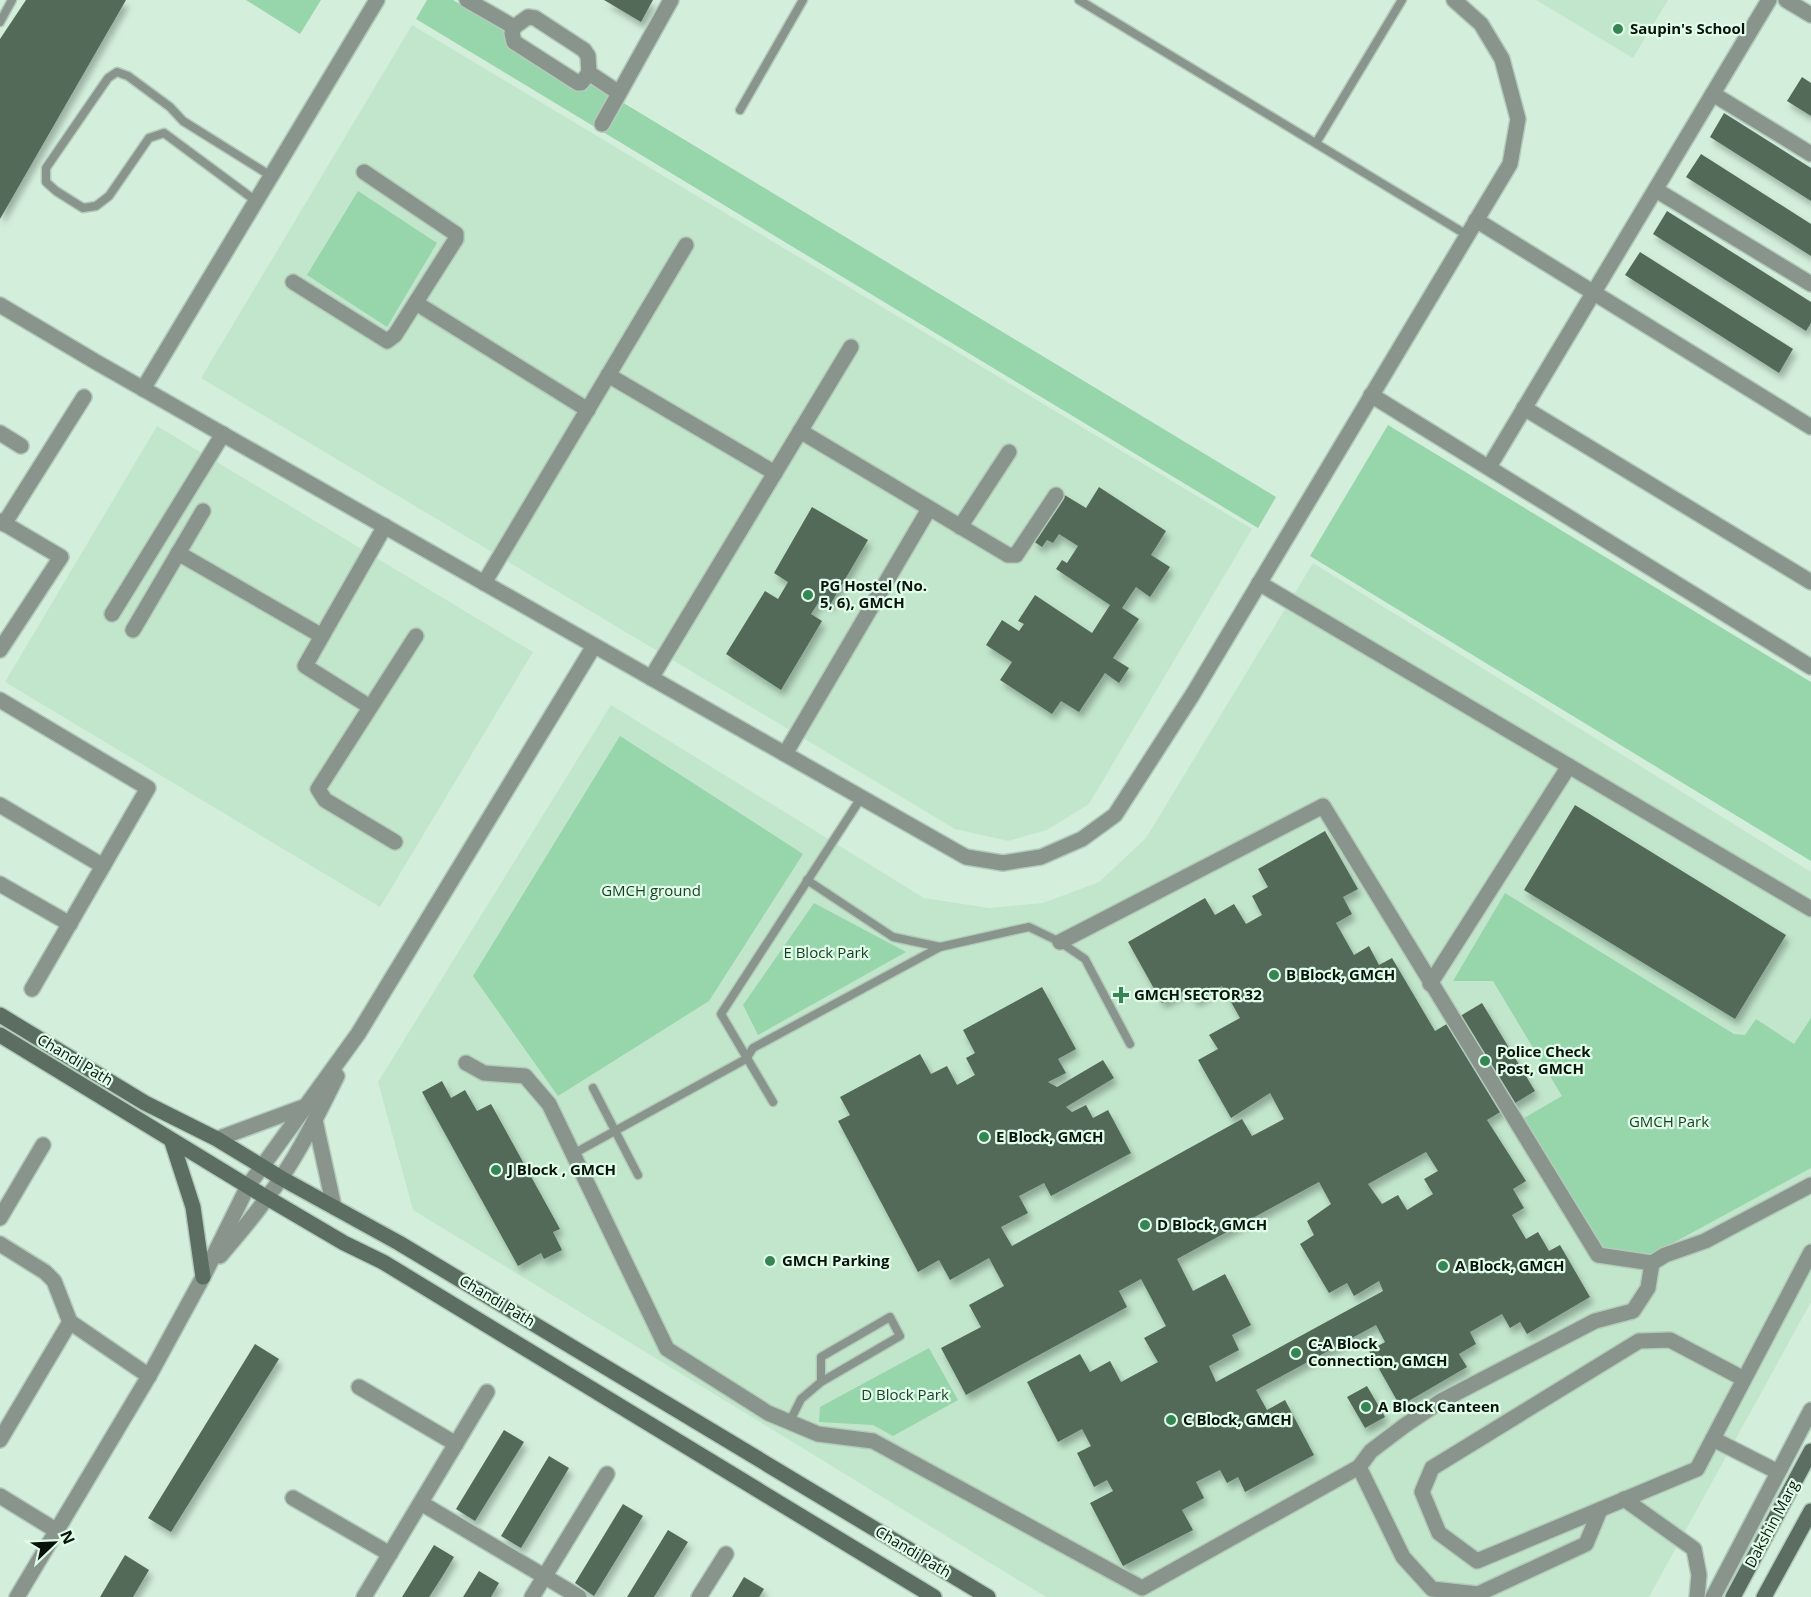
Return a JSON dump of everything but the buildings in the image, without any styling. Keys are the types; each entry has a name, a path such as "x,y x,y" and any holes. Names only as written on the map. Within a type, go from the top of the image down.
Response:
{"main road":[{"name":"Chandi Path","path":"0,1015 145,1103 217,1139 281,1178 399,1243 988,1597"},
{"name":"Chandi Path","path":"0,1035 172,1142 344,1243 383,1262 934,1597"},
{"path":"172,1142 193,1207 203,1277"},
{"name":"Dakshin Marg","path":"1733,1597 1811,1451"},
{"name":"Dakshin Marg","path":"1764,1597 1811,1511"}],"street":[{"path":"143,389 377,0"},
{"path":"467,0 514,27"},
{"path":"602,124 671,0"},
{"path":"0,305 143,389 966,857 1003,863 1041,857 1082,839 1114,815 1193,694 1510,164 1518,119 1502,58 1481,24 1454,0"},
{"path":"1489,466 1769,0"},
{"path":"1786,0 1811,15"},
{"path":"528,17 535,18 584,50 588,56 589,73 581,83 578,83 514,42 512,33 514,27 528,17"},
{"path":"589,73 619,93"},
{"path":"1713,94 1811,153"},
{"path":"293,282 387,341 395,335 416,303 456,239 456,234 364,172"},
{"path":"1656,190 1811,284"},
{"path":"1476,220 1811,427"},
{"path":"484,583 686,245"},
{"path":"416,303 588,410"},
{"path":"651,678 851,347"},
{"path":"608,375 775,473"},
{"path":"1371,395 1811,667"},
{"path":"0,650 61,557 2,523 84,397"},
{"path":"1524,408 1811,582"},
{"path":"800,431 1008,555 1016,555 1056,495"},
{"path":"0,433 21,446"},
{"path":"112,614 223,434"},
{"path":"960,527 1009,452"},
{"path":"785,754 929,509"},
{"path":"133,630 203,511"},
{"path":"370,707 305,666 385,526"},
{"path":"178,553 322,636"},
{"path":"1259,583 1811,909"},
{"path":"395,842 325,800 318,789 416,636"},
{"path":"16,1597 149,1377 203,1277 248,1186 358,1034 594,646"},
{"path":"2,705 148,788 32,989"},
{"path":"1430,984 1569,766"},
{"path":"0,805 103,866"},
{"path":"1060,942 1323,806 1598,1255 1652,1263 1665,1255 1705,1241 1811,1185"},
{"path":"0,884 70,924"},
{"path":"203,1277 281,1178 315,1120 358,1034"},
{"path":"466,1064 484,1073 525,1076 549,1104 667,1349 768,1413 818,1434 873,1441 1142,1587 1359,1467 1371,1451 1441,1401 1595,1321 1633,1311 1648,1288 1652,1263"},
{"path":"217,1139 306,1106"},
{"path":"315,1120 334,1207"},
{"path":"0,1218 43,1145"},
{"path":"0,1244 45,1272 54,1281 70,1322 149,1377"},
{"path":"1744,1379 1670,1340 1639,1341 1432,1468 1422,1492 1439,1533 1477,1561 1697,1469 1811,1252"},
{"path":"0,1440 70,1322"},
{"path":"359,1387 456,1444"},
{"path":"364,1597 487,1392"},
{"path":"1713,1597 1811,1410"},
{"path":"1713,1439 1778,1472"},
{"path":"1359,1467 1403,1557 1432,1589 1478,1594 1586,1544 1600,1510"},
{"path":"532,1597 607,1474"},
{"path":"0,1496 57,1531"},
{"path":"293,1498 390,1554"},
{"path":"1624,1499 1694,1549 1699,1575 1697,1597"},
{"path":"421,1503 579,1597"},
{"path":"699,1597 726,1554"}],"lane":[{"path":"0,21 12,0"},
{"path":"740,110 802,0"},
{"path":"1079,0 1467,235"},
{"path":"1316,143 1402,0"},
{"path":"256,201 164,133 149,138 109,196 96,206 83,208 56,191 46,182 46,168 108,78 117,72 128,76 170,107 183,122 272,176"},
{"path":"773,1102 721,1014 861,798"},
{"path":"807,880 893,936 940,947"},
{"path":"573,1154 746,1059 753,1048 940,947 1029,927 1060,942 1085,959 1130,1044"},
{"path":"593,1088 638,1175"},
{"path":"789,1423 801,1399 821,1382 900,1336 890,1317 821,1357 821,1382"}],"shaded area":[{"name":"Saupin's School","path":"1536,0 1668,0 1633,58"},
{"path":"412,25 1252,529 1089,804 1047,830 1008,841 955,829 201,378"},
{"path":"157,426 533,652 380,907 5,682"},
{"name":"GMCH SECTOR 32","path":"1313,563 1811,872 1811,1302 1649,1597 1046,1597 413,1210 378,1082 611,705 924,898 989,908 1043,903 1099,882 1146,838"}],"green space":[{"path":"246,0 321,0 300,34"},
{"path":"427,0 453,0 1276,497 1258,528 416,19"},
{"path":"358,191 437,243 387,327 307,275"},
{"path":"1388,425 1811,682 1811,861 1310,556"},
{"name":"GMCH ground","path":"620,736 803,854 709,1001 558,1096 473,976"},
{"name":"GMCH Park","path":"1505,893 1734,1034 1745,1035 1756,1019 1794,1044 1811,1018 1811,1168 1651,1255 1601,1247 1524,1118 1562,1096 1493,981 1453,981"},
{"name":"E Block Park","path":"814,903 906,952 758,1035 743,1005"},
{"name":"D Block Park","path":"929,1348 958,1400 893,1436 873,1425 819,1422 820,1407"}],"place":[{"name":"Saupin's School","path":"1618,29"},
{"name":"PG Hostel (No. 5, 6), GMCH","path":"808,595"},
{"name":"B Block, GMCH","path":"1274,975"},
{"name":"GMCH SECTOR 32","path":"1121,995"},
{"name":"Police Check Post, GMCH","path":"1485,1061"},
{"name":"E Block, GMCH","path":"984,1137"},
{"name":"J Block , GMCH","path":"496,1170"},
{"name":"D Block, GMCH","path":"1145,1225"},
{"name":"GMCH Parking","path":"770,1261"},
{"name":"A Block, GMCH","path":"1443,1266"},
{"name":"C-A Block Connection, GMCH","path":"1296,1353"},
{"name":"A Block Canteen","path":"1366,1407"},
{"name":"C Block, GMCH","path":"1171,1420"}]}
